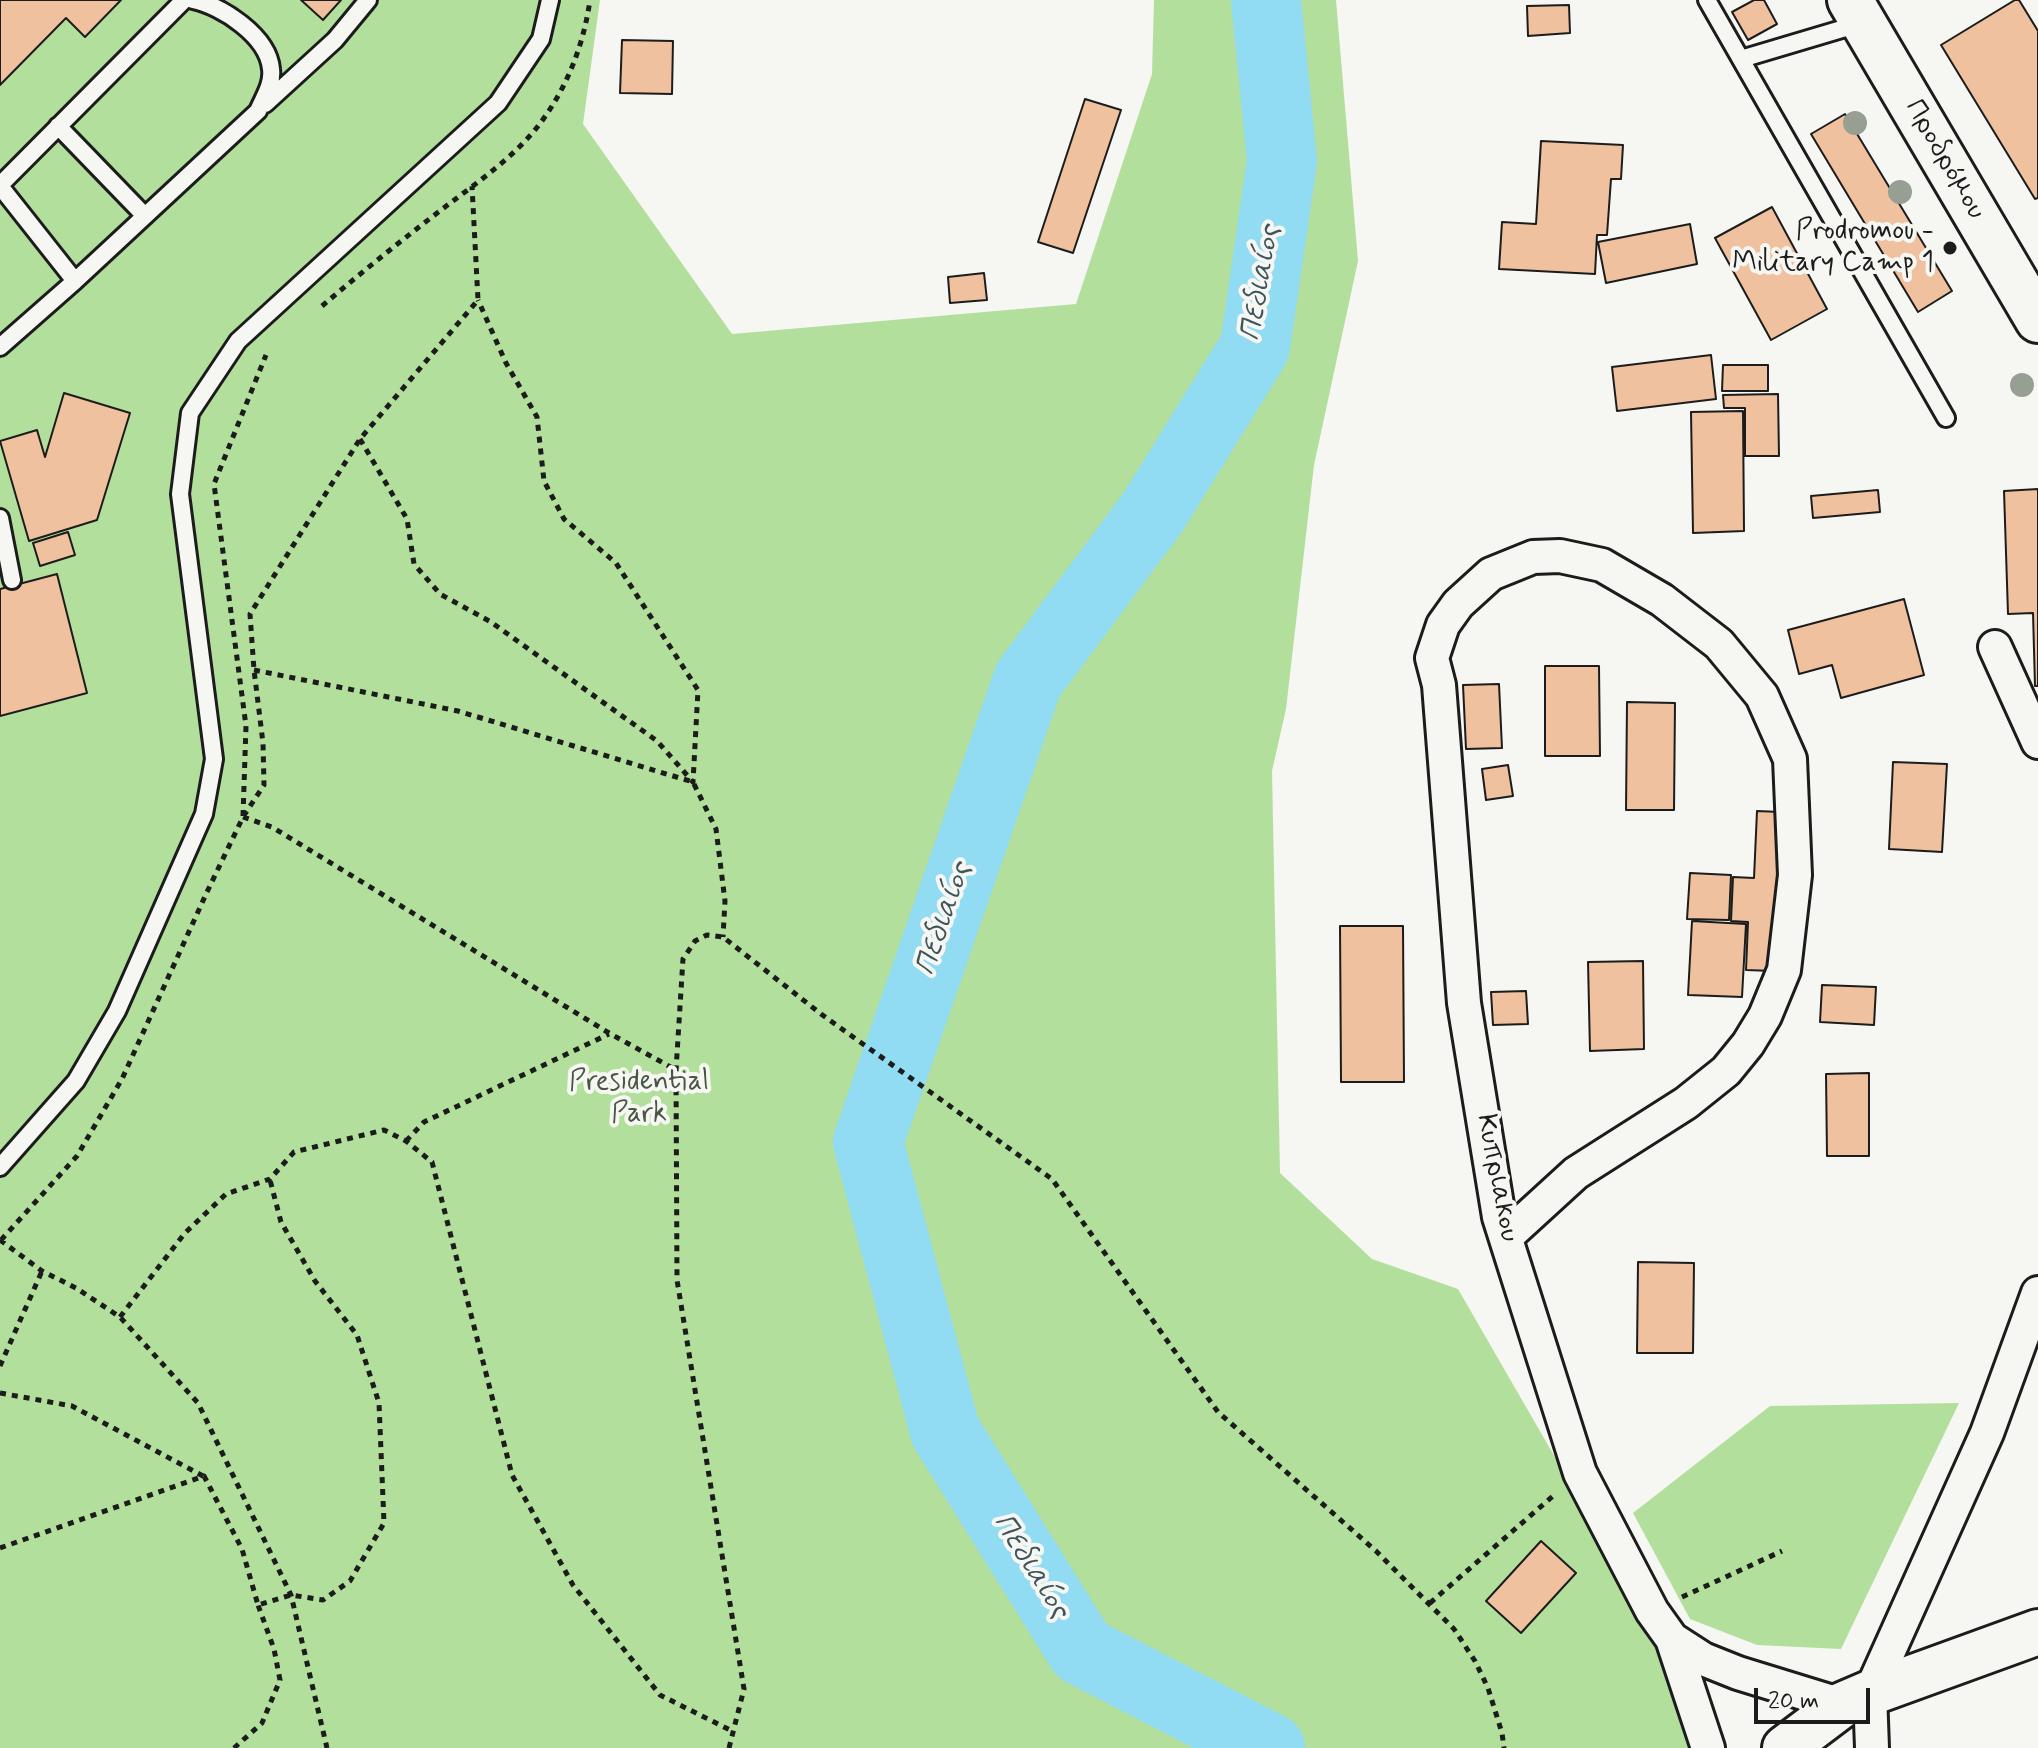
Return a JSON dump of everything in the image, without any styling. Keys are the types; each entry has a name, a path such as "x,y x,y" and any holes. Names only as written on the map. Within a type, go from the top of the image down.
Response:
{"main road":[{"name":"Προδρόμου","path":"1856,11 2038,320"},
{"path":"1785,1748 1856,1699 2038,1632"}],"street":[{"name":"Κυπριακου","path":"1506,1237 1576,1173 1686,1103 1726,1071 1765,1016 1784,970 1795,875 1790,759 1762,696 1719,644 1662,600 1602,565 1560,556 1533,557 1491,574 1458,604 1443,625 1432,658 1439,685 1464,1003 1499,1217 1580,1473 1652,1611 1672,1639 1708,1748"},
{"path":"1995,647 2038,742"},
{"path":"1872,1748 1856,1699 1987,1433 2038,1293"},
{"name":"Κυπριακου","path":"1672,1639 1703,1659 1738,1673 1856,1699"}],"lane":[{"path":"75,281 0,185 184,0"},
{"path":"193,0 221,9 241,22 266,53 272,67 269,88 258,111"},
{"path":"0,347 335,40 368,0"},
{"path":"0,1167 76,1081 117,1011 204,814 214,759 180,494 190,413 238,341 498,103 541,39 550,0"},
{"path":"1715,3 1741,59 1946,418"},
{"path":"1741,59 1856,11"},
{"path":"58,126 145,216"},
{"path":"0,518 12,580"}],"path":[{"path":"310,316 509,155 543,120 568,78 587,22 590,0"},
{"path":"472,186 478,300 506,363 537,417 544,481 564,519 616,563 698,690 693,782"},
{"path":"243,817 264,785 263,743 250,614 360,439 478,300"},
{"path":"243,817 246,726 214,484 264,356 276,346"},
{"path":"360,439 407,519 414,564 440,594 491,622 657,741 693,782 716,829 725,901 723,937"},
{"path":"254,670 458,711 693,782"},
{"path":"243,817 272,827 609,1033 676,1070"},
{"path":"729,1748 744,1689 677,1280 676,1070 683,959 695,941 707,935 723,937 821,1014 1052,1179 1218,1412 1376,1551 1454,1629 1488,1688 1504,1748"},
{"path":"406,1141 424,1122 609,1033"},
{"path":"120,1317 185,1233 226,1194 270,1179 294,1152 384,1130 406,1141 432,1162 512,1475 550,1544 573,1585 660,1695 734,1732"},
{"path":"258,1605 291,1595 323,1600 350,1581 384,1523 379,1403 357,1335 315,1281 281,1222 270,1179"},
{"path":"0,1240 42,1271 76,1288 120,1317 198,1403 291,1595 327,1748"},
{"path":"0,1366 42,1271"},
{"path":"0,1393 72,1406 204,1476 242,1549 274,1649 280,1680 262,1723 234,1748"},
{"path":"1430,1603 1580,1473"},
{"path":"0,1548 204,1476"},
{"path":"1652,1611 1782,1551"}],"green space":[{"name":"Presidential Park","path":"0,0 600,0 583,124 732,334 1076,304 1152,74 1154,0 1336,0 1358,261 1314,465 1286,709 1272,771 1280,1173 1372,1259 1458,1289 1642,1608 1702,1748 0,1748"},
{"path":"1959,1403 1841,1649 1757,1645 1690,1619 1633,1513 1770,1406"}],"building":[{"path":"0,0 121,0 85,37 66,18 0,85"},
{"path":"301,0 341,0 323,20"},
{"path":"1754,0 1764,0 1777,24 1748,40 1732,12"},
{"path":"2019,0 2038,31 2038,198 2035,199 1941,45"},
{"path":"1569,5 1570,33 1528,36 1527,6"},
{"path":"622,40 673,41 672,94 620,93"},
{"path":"1085,99 1121,110 1073,253 1038,242"},
{"path":"1845,114 1952,291 1918,312 1811,134"},
{"path":"1541,141 1623,145 1621,179 1611,179 1607,235 1597,235 1595,274 1499,269 1502,222 1536,224"},
{"path":"1772,207 1827,309 1771,340 1715,238"},
{"path":"1690,224 1697,264 1606,283 1598,242"},
{"path":"984,273 987,300 950,303 948,277"},
{"path":"1711,355 1716,399 1617,411 1612,367"},
{"path":"1723,365 1768,365 1768,391 1722,391"},
{"path":"64,393 130,413 97,520 29,541 0,441 37,430 45,457"},
{"path":"1778,394 1779,456 1745,456 1745,408 1724,408 1723,395"},
{"path":"1743,411 1744,531 1693,533 1691,412"},
{"path":"2038,489 2038,686 2035,686 2033,613 2008,614 2004,491"},
{"path":"1878,490 1880,512 1813,518 1811,496"},
{"path":"68,532 75,555 40,566 33,543"},
{"path":"57,574 87,693 0,716 0,589"},
{"path":"1904,599 1924,675 1841,698 1832,665 1799,674 1788,630"},
{"path":"1545,666 1599,666 1600,756 1545,756"},
{"path":"1499,684 1502,748 1466,749 1463,685"},
{"path":"1627,702 1675,703 1674,810 1626,810"},
{"path":"1893,762 1947,764 1942,852 1889,849"},
{"path":"1508,765 1513,796 1486,800 1482,769"},
{"path":"1757,811 1780,812 1773,971 1746,970 1748,922 1731,921 1733,877 1754,878"},
{"path":"1690,873 1731,875 1729,920 1687,919"},
{"path":"1692,921 1746,924 1742,997 1688,995"},
{"path":"1340,926 1403,926 1404,1082 1341,1082"},
{"path":"1643,961 1644,1049 1590,1051 1588,962"},
{"path":"1822,985 1876,987 1874,1025 1820,1022"},
{"path":"1526,991 1528,1024 1493,1025 1491,992"},
{"path":"1869,1073 1869,1156 1827,1156 1826,1074"},
{"path":"1638,1262 1694,1263 1693,1353 1637,1353"},
{"path":"1541,1541 1576,1573 1521,1633 1486,1601"}],"waterway":[{"name":"Πεδιαίος","path":"1266,0 1282,161 1255,347 1153,512 1028,680 868,1142 945,1431 1082,1651 1270,1748"}],"place":[{"name":"Prodromou - Military Camp 1","path":"1950,248"}]}
